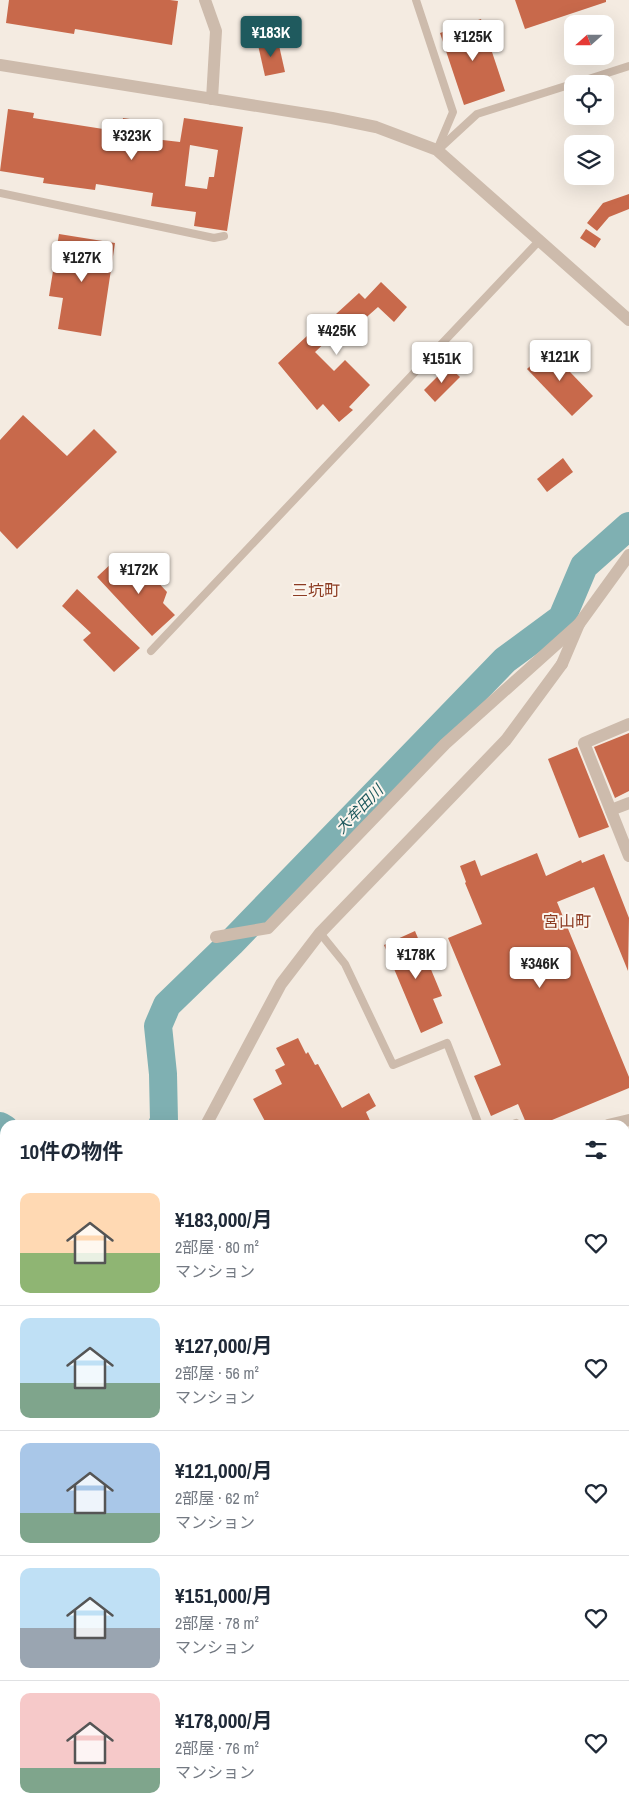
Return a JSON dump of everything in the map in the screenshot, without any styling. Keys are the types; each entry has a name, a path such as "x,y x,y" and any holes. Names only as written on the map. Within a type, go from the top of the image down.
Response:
{"street":[{"path":"205,0 216,31 212,99"},
{"path":"0,65 368,125 437,150 629,320"},
{"path":"216,937 268,928 445,744 579,624 629,555"},
{"path":"209,1120 281,984 320,933 506,740 562,664 579,624"},
{"path":"629,724 584,743 629,856"},
{"path":"610,810 629,802"}],"lane":[{"path":"416,0 453,112 437,150"},
{"path":"601,75 629,66"},
{"path":"437,150 477,114 564,87"},
{"path":"0,194 214,238 224,236"},
{"path":"151,651 539,241"},
{"path":"320,933 345,964 393,1065 447,1043 477,1120"}],"building":[{"path":"9,0 178,1 172,45 75,29 74,34 6,23"},
{"path":"515,0 606,0 606,2 525,29"},
{"path":"481,19 505,91 464,105 440,33"},
{"path":"278,41 285,72 265,76 258,45"},
{"path":"8,109 34,113 33,118 116,131 121,131 123,118 150,122 148,135 154,136 154,139 180,142 184,118 243,127 227,231 194,226 196,212 151,206 153,193 96,184 95,190 43,183 44,178 0,171","holes":["190,145 218,150 214,177 209,177 207,189 185,186"]},
{"path":"629,194 629,209 609,217 597,231 587,223 603,203"},
{"path":"586,229 601,239 595,248 580,238"},
{"path":"59,234 115,243 101,336 58,329 63,298 49,296"},
{"path":"381,282 407,307 394,322 378,307 352,330 346,323 315,352 334,371 345,360 370,385 349,407 353,410 339,422 323,404 317,410 278,363 322,322 324,325 359,293 365,299"},
{"path":"548,349 593,396 572,416 527,369"},
{"path":"448,366 460,377 435,402 424,390"},
{"path":"23,415 67,456 94,429 117,452 17,549 0,531 0,440"},
{"path":"563,458 573,472 547,492 537,479"},
{"path":"115,560 128,574 140,563 167,592 163,603 175,615 152,636 97,577"},
{"path":"77,589 140,648 114,672 83,640 91,633 62,606"},
{"path":"629,733 629,791 615,798 594,747"},
{"path":"577,747 609,827 579,838 548,759"},
{"path":"537,853 546,876 581,860 582,863 604,854 629,918 628,971 594,887 557,902 629,1077 629,1088 552,1120 525,1120 518,1104 491,1116 474,1076 501,1065 448,938 482,924 460,866 475,860 481,876"},
{"path":"415,931 442,996 433,999 443,1023 421,1033 384,945"},
{"path":"298,1038 306,1054 308,1052 315,1065 318,1064 342,1108 369,1093 376,1106 366,1112 370,1120 264,1120 253,1099 282,1084 275,1070 285,1065 276,1048"}],"waterway":[{"name":"大牟田川","path":"164,1120 163,1074 158,1026 167,1005 231,943 505,660 562,618 584,566 629,526"}],"district":[{"name":"三坑町","path":"316,590"},
{"name":"宮山町","path":"567,921"}]}
